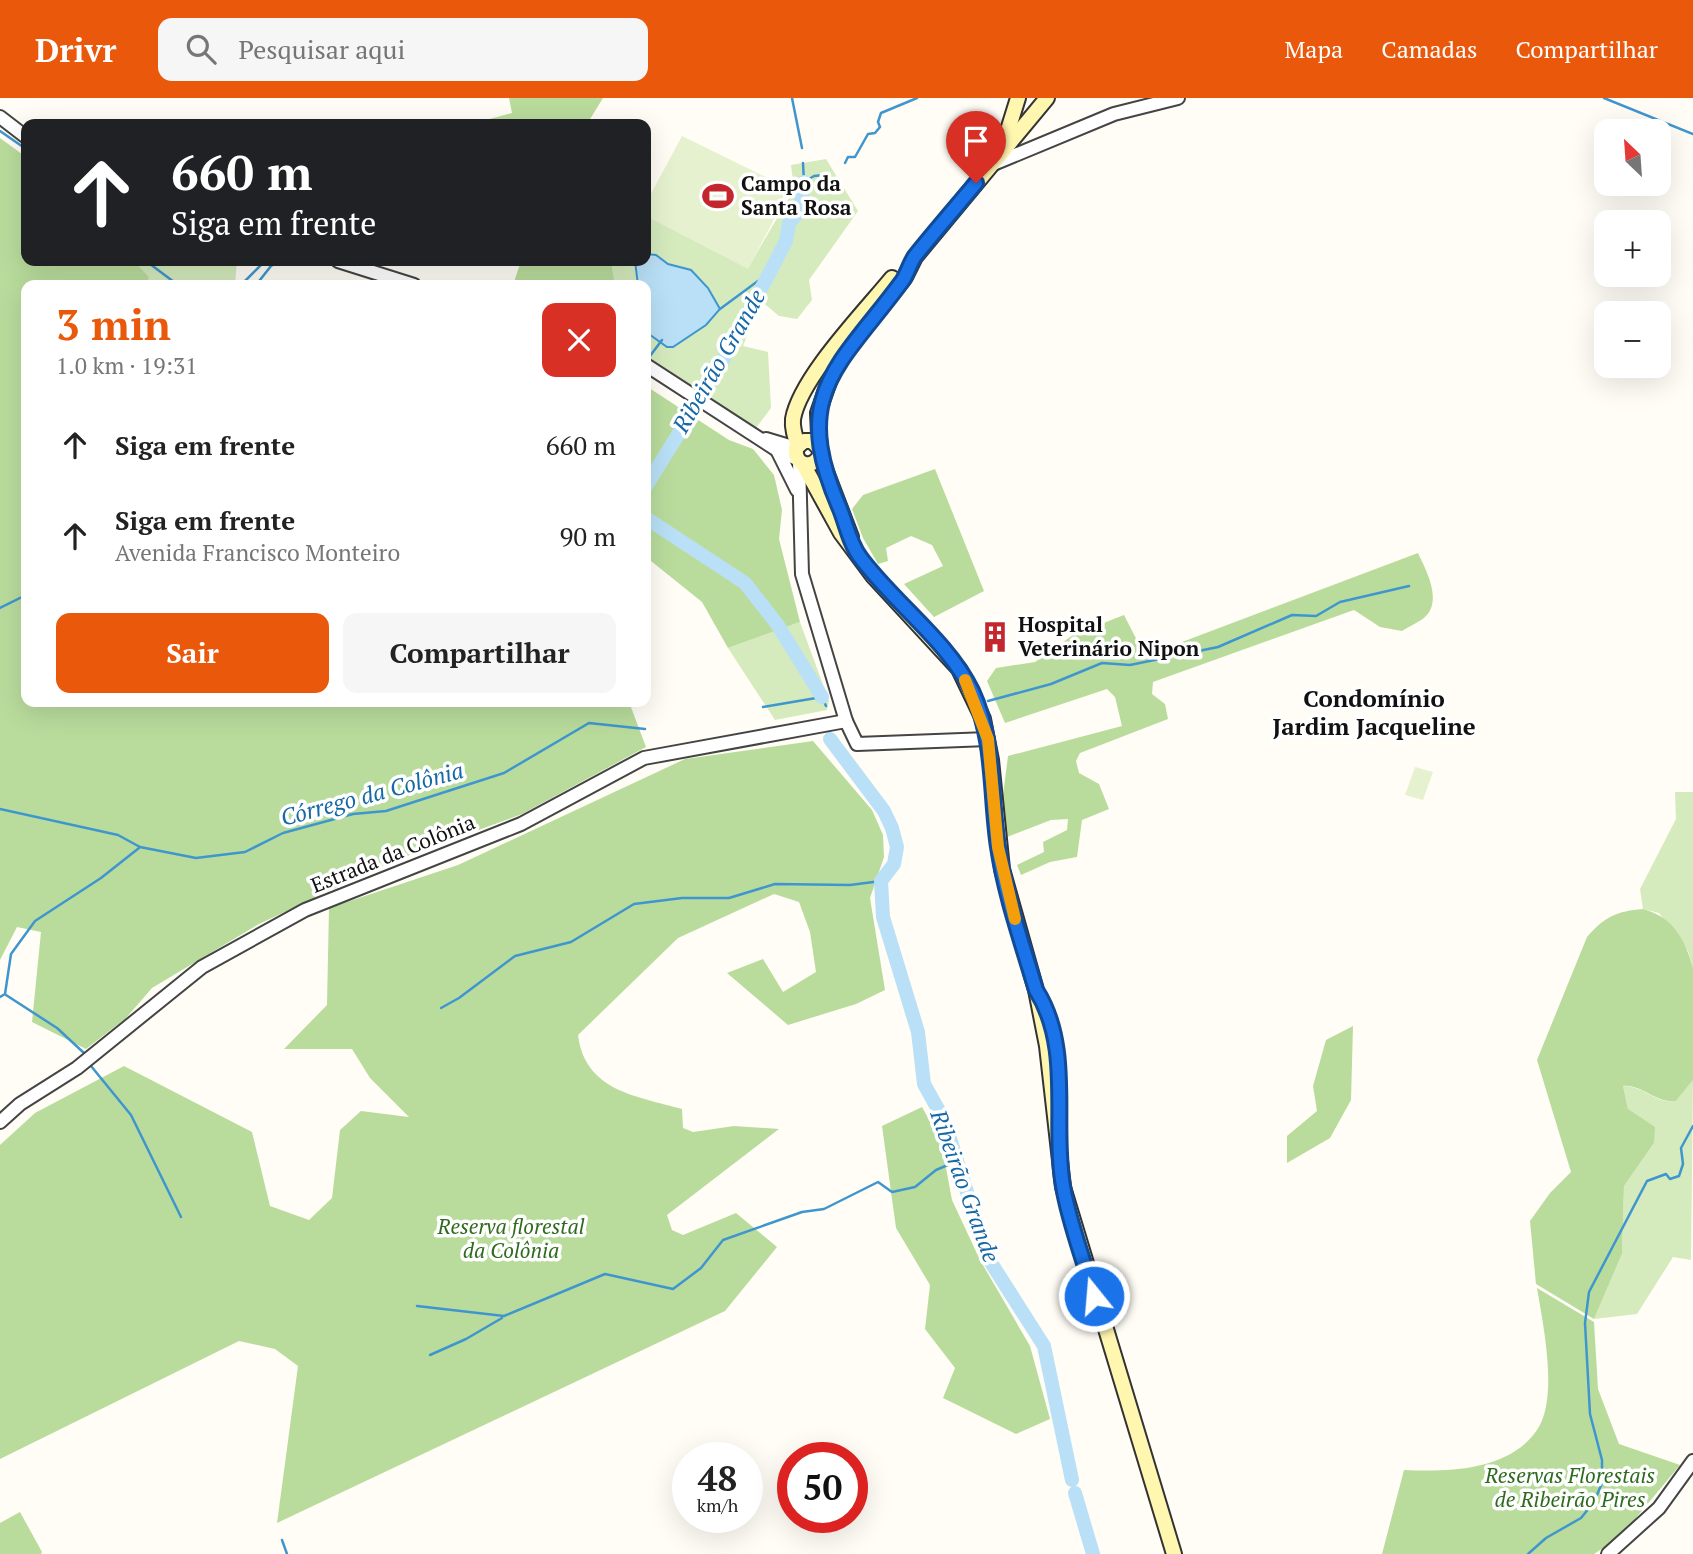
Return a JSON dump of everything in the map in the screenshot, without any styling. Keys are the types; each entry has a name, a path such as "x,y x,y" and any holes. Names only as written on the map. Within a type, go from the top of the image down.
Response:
{"main road":[{"path":"993,163 1011,128 1018,98"},
{"path":"1046,98 912,261 898,271 818,371 792,422 799,455 827,510 881,584 959,669 972,691 988,739 1002,869 1036,990 1043,1001 1056,1049 1060,1112 1058,1142 1069,1208 1174,1554"},
{"path":"856,552 820,452 818,413 832,373 844,353 905,277 912,261"},
{"path":"799,455 808,440 820,452"},
{"path":"799,455 815,463 820,452"}],"street":[{"path":"993,163 1114,114 1178,98"},
{"path":"0,117 21,133"},
{"path":"1020,131 1026,142 1036,147"},
{"path":"354,266 398,280"},
{"path":"651,368 777,450 799,455"},
{"path":"759,438 799,455"},
{"path":"777,450 800,497"},
{"path":"799,455 802,574 846,721 857,744 988,739"},
{"name":"Estrada da Colônia","path":"0,1122 20,1104 77,1068 202,967 305,910 529,821 645,758 846,721"},
{"path":"1608,1554 1659,1508 1693,1461"}],"green space":[{"path":"509,98 603,98 590,119 490,119 512,113"},
{"name":"Campo da Santa Rosa","path":"682,136 790,189 748,269 651,219 651,194"},
{"path":"0,138 21,153 21,266 139,266 149,277 148,280 21,280 21,707 631,707 646,747 522,814 391,862 259,924 152,988 126,1018 86,1049 32,1022 41,932 17,927 0,960"},
{"path":"826,159 858,211 809,280 812,300 797,319 779,316 761,301 743,346 768,352 771,408 756,428 651,358 651,280 614,280 612,266 651,266 651,218 748,268 794,189 791,165"},
{"path":"139,266 237,266 235,280 148,280 149,277"},
{"path":"519,266 612,266 614,280 515,280"},
{"path":"651,389 729,440 753,449 774,475 782,510 779,539 800,622 728,648 702,602 651,561"},
{"path":"935,469 984,591 934,617 904,584 943,566 932,545 911,536 886,548 888,561 878,564 863,538 852,509 863,495"},
{"path":"1418,553 1431,584 1433,601 1426,616 1402,631 1380,627 1354,610 1153,682 1152,694 1165,704 1168,719 1080,753 1076,761 1079,773 1099,784 1109,809 1082,820 1077,857 1050,862 1021,875 1017,865 1044,852 1043,842 1067,830 1068,819 1051,820 1007,837 1002,803 1008,756 1122,726 1115,697 1107,689 1005,723 987,681 996,668 1035,662 1073,635 1124,615 1145,656"},
{"path":"800,622 829,701 827,710 775,720 728,648"},
{"name":"Reserva florestal da Colônia","path":"813,741 872,810 883,835 884,857 870,898 885,990 856,1004 788,1025 727,973 763,959 783,992 816,972 810,932 799,902 774,894 678,938 578,1035 583,1054 602,1080 631,1095 682,1109 683,1128 693,1132 734,1126 779,1129 667,1215 672,1230 683,1235 736,1213 777,1247 725,1311 277,1523 298,1366 275,1349 239,1341 0,1459 0,1145 35,1113 124,1066 252,1132 270,1206 309,1220 332,1198 340,1130 361,1111 409,1117 370,1078 352,1049 284,1049 327,1005 329,908 458,865 685,759"},
{"path":"1415,767 1433,772 1423,800 1405,795"},
{"path":"1675,792 1693,792 1693,968 1688,951 1659,913 1643,909 1640,889 1676,819"},
{"path":"1643,909 1662,918 1676,931 1682,939 1693,968 1693,1080 1676,1101 1662,1100 1636,1088 1623,1086 1628,1109 1655,1127 1654,1143 1624,1186 1622,1254 1594,1319 1536,1284 1530,1221 1550,1193 1571,1172 1537,1060 1587,937 1599,924 1612,916"},
{"path":"1353,1026 1351,1100 1330,1138 1287,1163 1287,1136 1317,1111 1313,1086 1326,1040"},
{"path":"1693,1080 1691,1260 1673,1257 1637,1314 1594,1319 1622,1254 1624,1186 1654,1143 1640,1118 1628,1109 1623,1086 1637,1088 1662,1100 1676,1101"},
{"path":"922,1107 941,1141 952,1200 980,1260 1030,1346 1050,1419 1016,1434 943,1398 955,1368 925,1329 930,1285 896,1228 882,1126"},
{"name":"Reservas Florestais de Ribeirão Pires","path":"1537,1288 1594,1322 1598,1389 1619,1444 1680,1465 1620,1537 1594,1554 1382,1554 1404,1470 1458,1469 1494,1461 1525,1444 1537,1430 1544,1416 1547,1399 1548,1360"},
{"path":"20,1512 41,1554 0,1554 0,1523"}],"water":[{"path":"651,254 656,255 668,264 691,270 708,288 720,309 706,325 673,347 667,347 651,336 651,280 637,280 636,266 651,266"}],"waterway":[{"name":"Ribeirão Grande","path":"792,98 802,148"},
{"path":"845,163 848,157 855,157 868,134 875,133 880,127 878,122 881,113 917,98"},
{"path":"1604,98 1693,134"},
{"path":"0,131 21,146"},
{"path":"803,163 804,182"},
{"path":"804,182 814,176 824,175"},
{"name":"Ribeirão Grande","path":"651,478 714,377 770,272 786,241 789,223 799,212 804,182"},
{"path":"153,266 171,280"},
{"path":"246,280 260,266"},
{"path":"260,280 271,266"},
{"name":"Ribeirão Grande","path":"720,309 770,272"},
{"path":"651,355 662,340"},
{"name":"Ribeirão Grande","path":"651,521 745,583 777,624 822,697"},
{"path":"988,701 1051,684 1102,663 1130,665 1218,647 1292,615 1316,616 1340,602 1409,586"},
{"path":"0,608 21,598"},
{"name":"Córrego da Colônia","path":"763,707 822,697 826,706"},
{"name":"Córrego da Colônia","path":"0,809 118,835 140,847 196,858 245,852 283,833 353,814 386,811 504,773 589,723 645,729"},
{"name":"Ribeirão Grande","path":"830,739 884,811 892,828 897,847 894,864 881,881 883,917 918,1032 924,1084 944,1120 988,1258 1044,1346 1072,1480"},
{"name":"Córrego da Colônia","path":"0,997 5,994 11,954 35,921 101,878 139,848"},
{"path":"441,1008 459,998 515,956 571,942 634,904 682,898 729,898 775,884 850,885 881,881"},
{"path":"6,995 57,1028 84,1053"},
{"path":"91,1066 131,1115 181,1217"},
{"path":"1528,1554 1546,1538 1581,1518 1594,1502 1602,1483 1602,1460 1590,1414 1585,1323 1589,1292 1647,1181 1666,1174 1670,1179 1679,1176 1683,1164 1681,1148 1693,1126"},
{"path":"417,1306 504,1316 605,1274 673,1289 701,1268 723,1240 802,1212 824,1209 878,1182 892,1192 915,1187 936,1170 957,1161"},
{"path":"430,1355 466,1339 502,1318"},
{"name":"Ribeirão Grande","path":"1075,1493 1093,1554"},
{"path":"282,1540 287,1554"}],"slow traffic":[{"path":"965,680 983,719 988,739 998,847 1015,919"}],"place":[{"name":"Campo da Santa Rosa","path":"718,196"},
{"name":"Hospital Veterinário Nipon","path":"995,637"}],"district":[{"name":"Condomínio Jardim Jacqueline","path":"1374,713"}],"route":[{"path":"976,183 915,257 905,277 844,353 832,373 824,388 818,413 820,456 856,552 873,576 952,659 972,691 983,719 991,760 1002,869 1036,990 1043,1001 1056,1049 1060,1121 1058,1142 1063,1188 1094,1296"}]}
